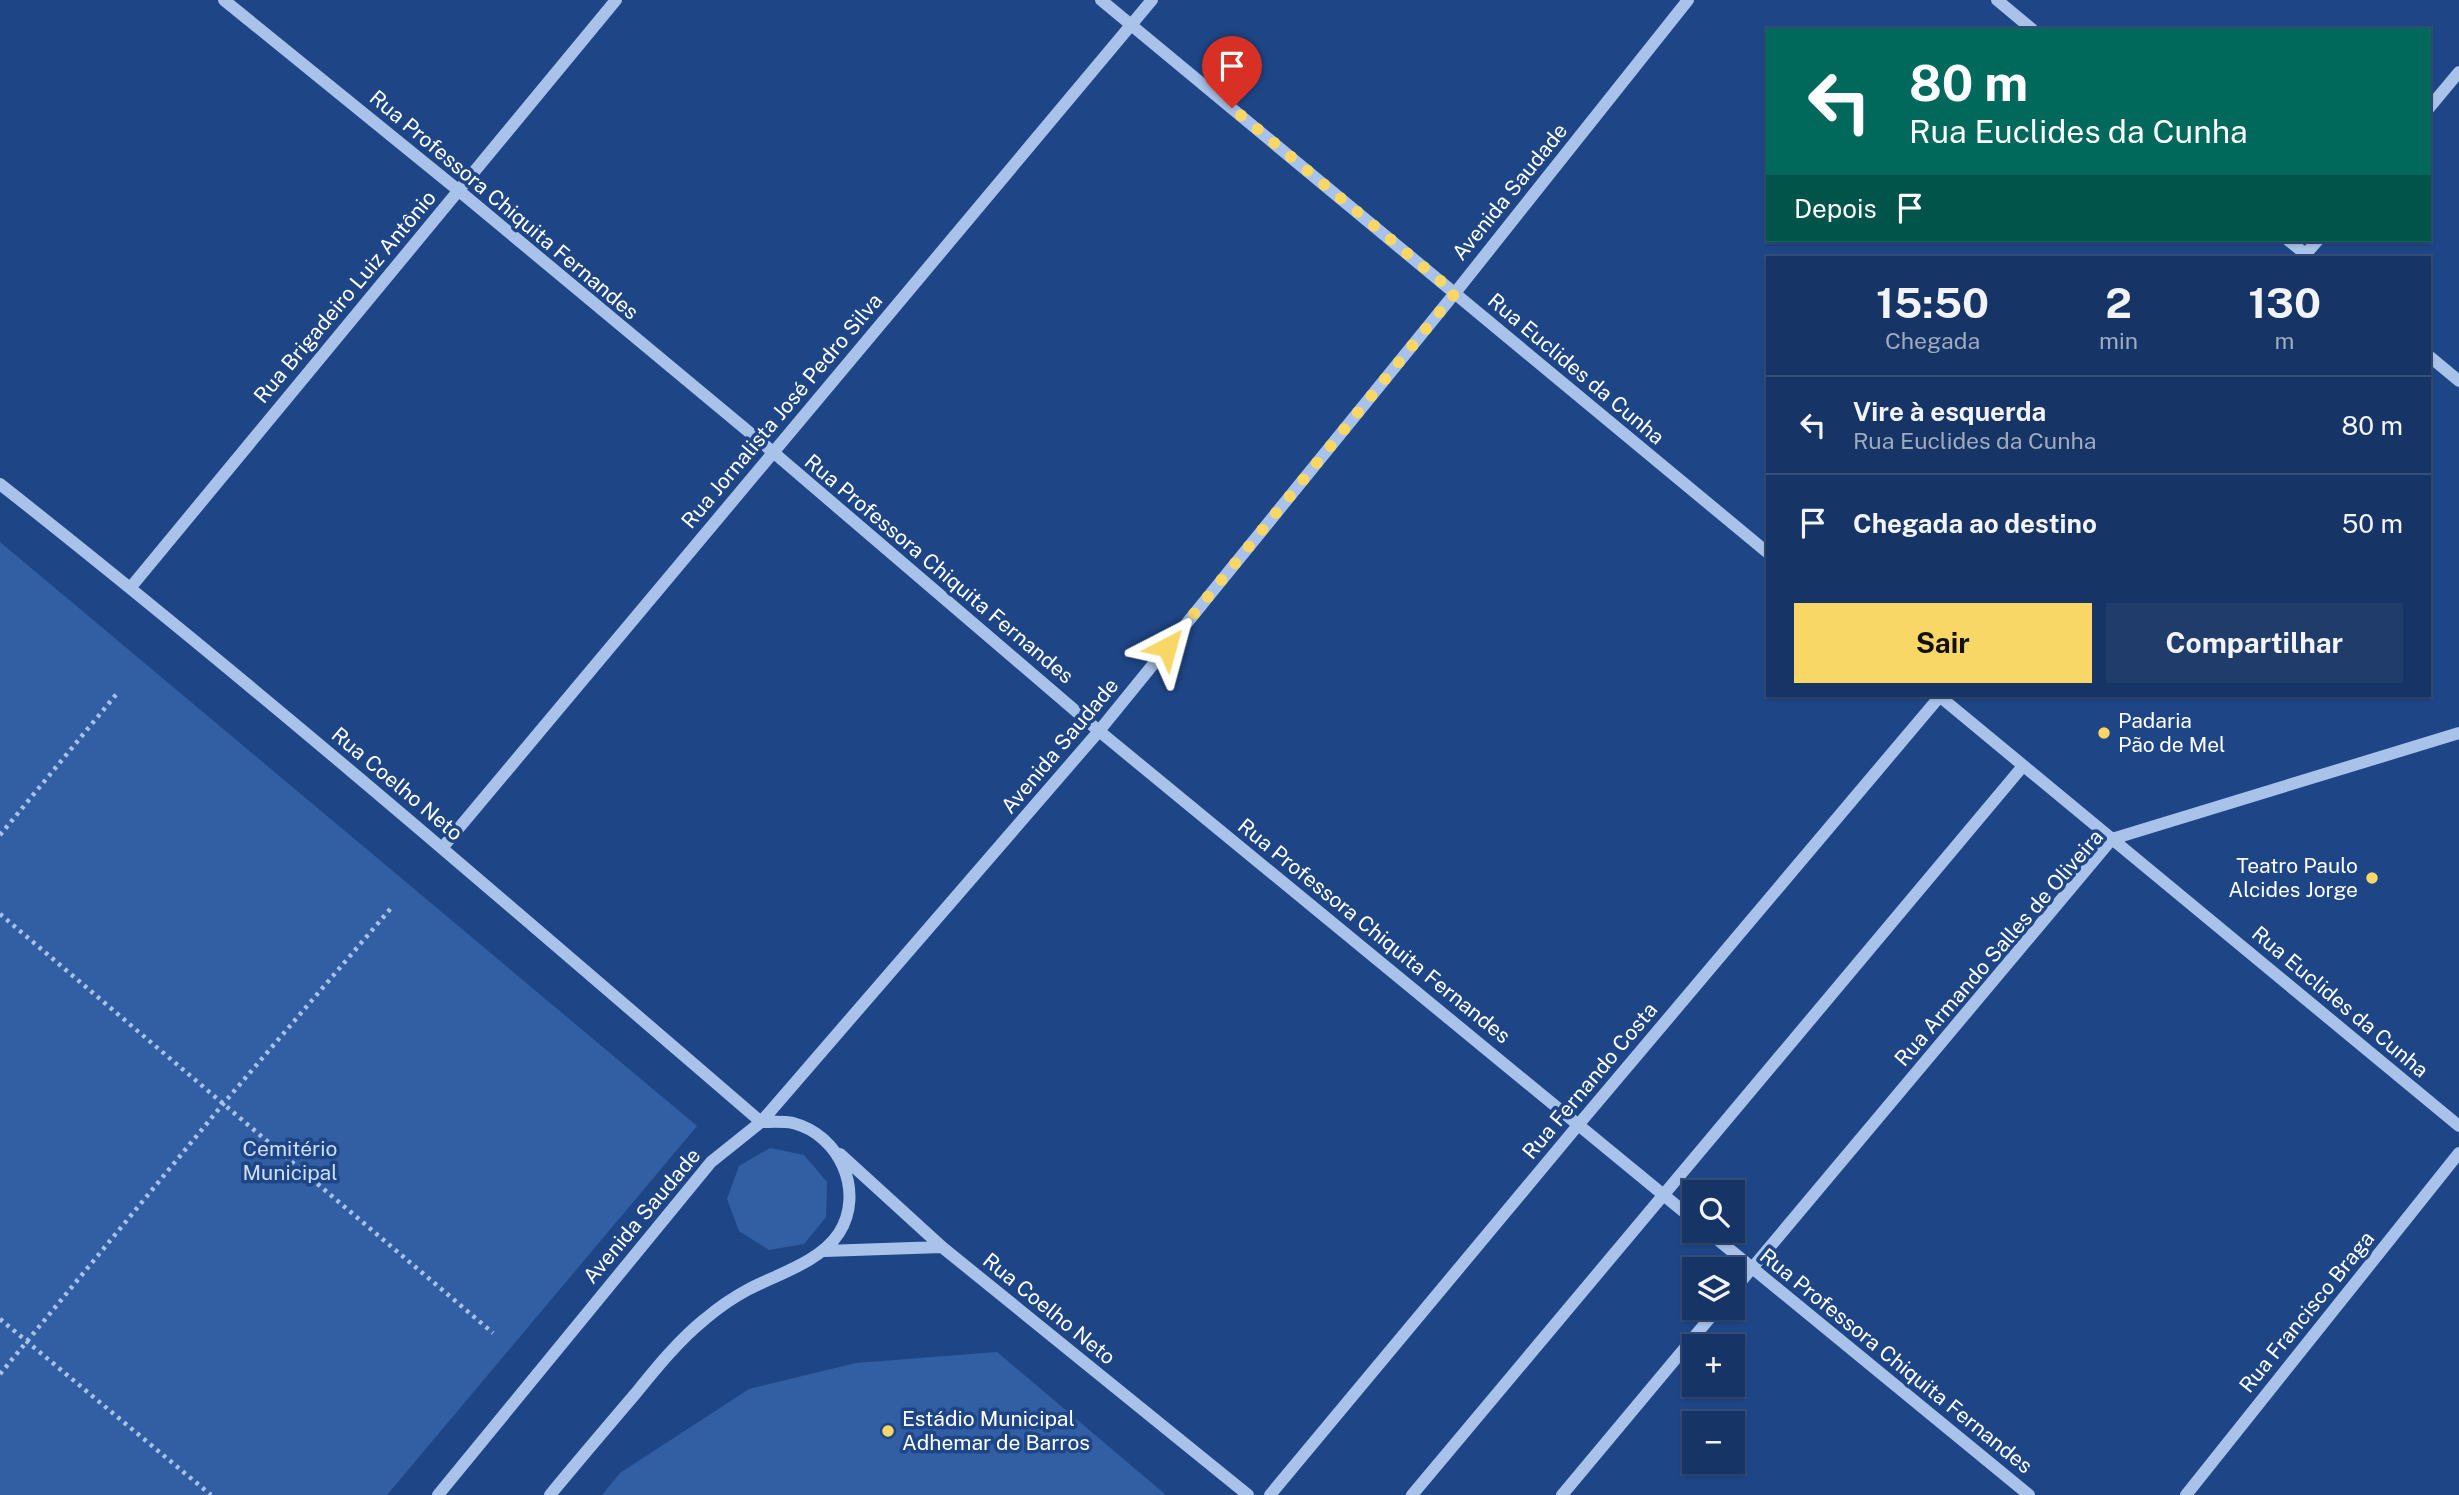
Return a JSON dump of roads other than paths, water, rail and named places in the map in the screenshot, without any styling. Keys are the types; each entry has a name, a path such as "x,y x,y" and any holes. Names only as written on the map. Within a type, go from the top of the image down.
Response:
{"street":[{"name":"Rua Professora Chiquita Fernandes","path":"224,0 458,190 773,452 1100,731 1682,1210"},
{"name":"Rua Brigadeiro Luiz Antônio","path":"131,587 616,0"},
{"name":"Rua Euclides da Cunha","path":"1101,0 1766,551"},
{"name":"Rua Jornalista José Pedro Silva","path":"443,848 1152,0"},
{"name":"Avenida Saudade","path":"438,1495 711,1162 761,1122 1100,731 1688,0"},
{"path":"1997,0 2031,28"},
{"path":"2431,106 2459,72"},
{"path":"2290,242 2306,256"},
{"path":"2431,358 2459,381"},
{"name":"Rua Coelho Neto","path":"0,484 131,587 443,848 761,1122 792,1123 814,1132 942,1247 1248,1495"},
{"name":"Rua Fernando Costa","path":"1270,1495 1937,697"},
{"name":"Rua Euclides da Cunha","path":"1941,697 2459,1126"},
{"name":"Rua Armando Salles de Oliveira","path":"1745,1277 2112,839 2459,733"},
{"path":"1412,1495 2023,766"},
{"path":"550,1495 671,1351 705,1318 746,1290 824,1251 839,1233 847,1215 850,1198 847,1174 832,1146"},
{"name":"Rua Francisco Braga","path":"2186,1495 2459,1153"},
{"name":"Rua Professora Chiquita Fernandes","path":"1721,1243 2029,1495"},
{"path":"824,1251 942,1247"},
{"path":"1562,1495 1708,1320"}],"place":[{"name":"Padaria Pão de Mel","path":"2104,733"},
{"name":"Teatro Paulo Alcides Jorge","path":"2372,878"},
{"name":"Estádio Municipal Adhemar de Barros","path":"888,1431"}],"park label":[{"name":"Cemitério Municipal","path":"290,1161"}]}
